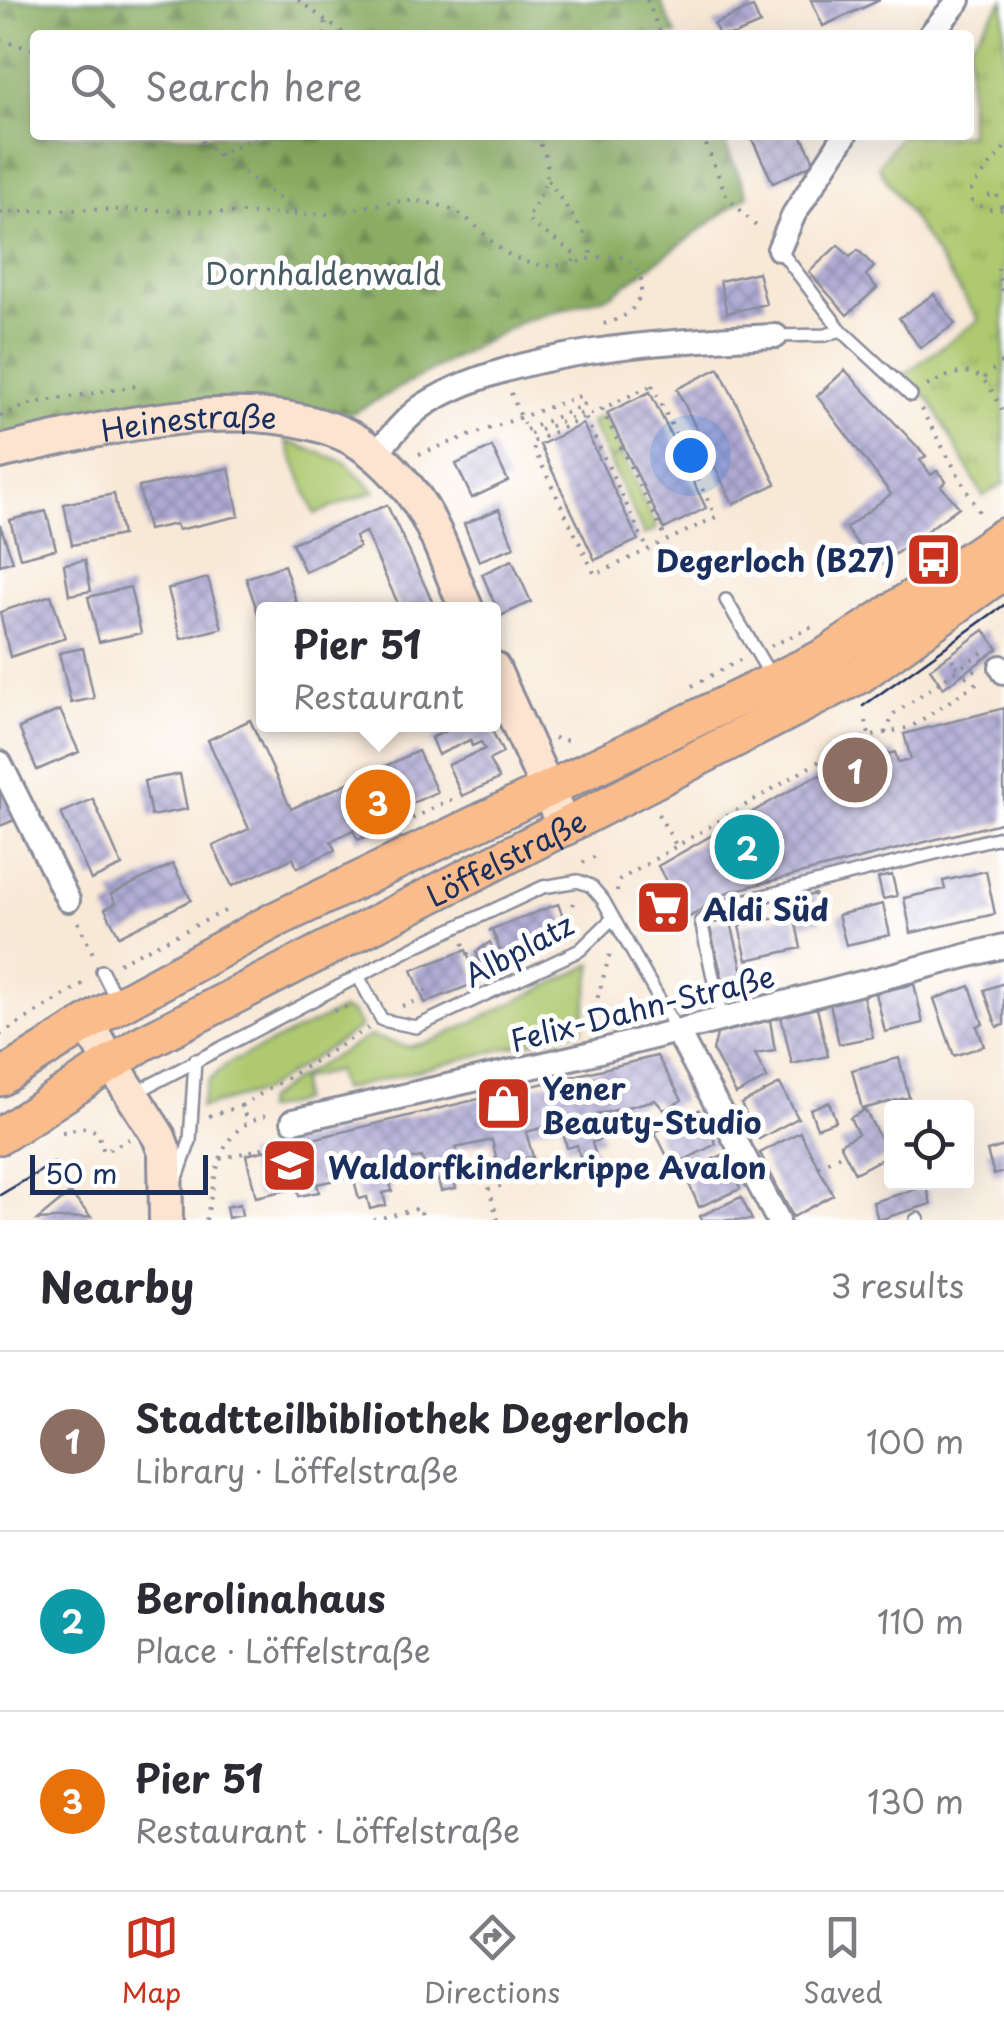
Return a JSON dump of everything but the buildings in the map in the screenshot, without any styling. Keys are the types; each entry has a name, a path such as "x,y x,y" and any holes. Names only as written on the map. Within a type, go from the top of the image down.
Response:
{"main road":[{"name":"Löffelstraße","path":"0,1078 120,1004 273,922 546,789 766,666 824,656 994,526"},
{"name":"Löffelstraße","path":"0,1136 111,1062 860,675 1004,571"}],"street":[{"path":"934,30 959,0"},
{"path":"779,249 794,214 842,140"},
{"path":"375,454 420,407 452,390 502,373 650,341 776,336"},
{"name":"Heinestraße","path":"0,452 134,425 250,416 294,420 342,433 375,454 412,494 462,602"},
{"path":"501,686 564,829"},
{"path":"0,763 68,900"},
{"name":"Felix-Dahn-Straße","path":"293,1121 588,1054 1004,946"},
{"path":"86,1023 166,1153 167,1210"},
{"path":"677,1031 778,1220"}],"lane":[{"path":"779,249 840,330 912,395"},
{"path":"776,336 826,335 840,330"},
{"path":"726,600 766,666"},
{"path":"722,1019 701,922 724,906 1004,836"},
{"name":"Albplatz","path":"132,1094 499,905 564,881 591,886 612,919 580,950 416,1028 382,1020"},
{"path":"612,919 677,1031"},
{"path":"102,972 120,1004"},
{"path":"358,976 382,1020"},
{"path":"167,1210 190,1142 195,1060"}],"path":[{"path":"298,0 339,30"},
{"path":"647,0 660,30"},
{"path":"325,30 326,21"},
{"path":"0,40 30,49"},
{"path":"198,140 216,156 261,182 299,214"},
{"path":"216,156 248,140"},
{"path":"539,140 548,156 548,180 527,220 576,255 573,262"},
{"path":"704,140 727,197 779,249"},
{"path":"1003,210 978,206 971,189 1004,148"},
{"path":"548,180 590,242 590,258"},
{"path":"988,196 996,193 1003,210"},
{"path":"0,213 71,208 299,214 380,202 422,202 474,220 514,258 562,265 590,258 621,257 633,266 641,281 640,297 631,312 596,326"},
{"path":"1004,261 997,266 996,275 1004,298"},
{"path":"984,378 1004,360"},
{"path":"994,526 912,395 953,372 973,372 984,378 1004,416"},
{"path":"502,373 528,436 583,413 648,550"},
{"path":"652,385 716,517 595,575 531,443 602,409 652,385"},
{"path":"0,416 33,403 137,386"},
{"path":"415,456 580,396 584,405 526,430"},
{"path":"602,409 667,540"},
{"path":"684,518 690,529"},
{"path":"616,550 622,562"},
{"path":"690,700 693,682 766,666 825,621"},
{"path":"588,1054 586,1038 611,956 618,880 854,740 911,727 972,687 999,661"},
{"path":"885,733 894,714 999,661"},
{"path":"954,662 972,687"},
{"path":"866,720 869,736"},
{"path":"529,749 558,737 585,744"},
{"path":"578,866 599,854"},
{"path":"0,1036 102,972 68,900"},
{"path":"464,943 480,979 504,962 488,925"},
{"path":"241,1106 399,1007 426,998 425,984"},
{"path":"206,1220 223,1144 246,1120 279,1114 293,1121 282,1144 220,1159"},
{"path":"818,1166 844,1152"},
{"path":"498,1220 490,1189 585,1164"},
{"path":"373,1220 420,1208 423,1220"}],"green space":[{"name":"Dornhaldenwald","path":"0,0 660,0 674,30 30,30 30,140 723,140 748,195 611,295 521,322 353,413 240,401 135,404 0,443"},
{"path":"1004,0 1004,484 983,496 930,400 903,375 979,320 878,166 897,140 974,140 974,39"},
{"path":"603,415 622,454 609,460 590,422"},
{"path":"286,441 345,462 375,491 315,514"},
{"path":"622,454 657,529 644,535 609,460"},
{"path":"593,964 582,1029 341,1090 336,1071 300,1079 301,1101 264,1110 265,1101 293,1080 370,1036 409,1047 438,1039"},
{"path":"341,1010 352,1012 361,1027 263,1091 200,1108 208,1082 227,1064"}],"tram line":[{"path":"863,706 1004,605"},
{"path":"0,1195 54,1163"}],"place":[{"name":"Degerloch (B27)","path":"934,559"},
{"name":"Stadtteilbibliothek Degerloch","path":"855,770"},
{"name":"Pier 51","path":"378,802"},
{"name":"Berolinahaus","path":"747,847"},
{"name":"Aldi Süd","path":"664,908"},
{"name":"Yener Beauty-Studio","path":"503,1104"},
{"name":"Waldorfkinderkrippe Avalon","path":"289,1166"}]}
